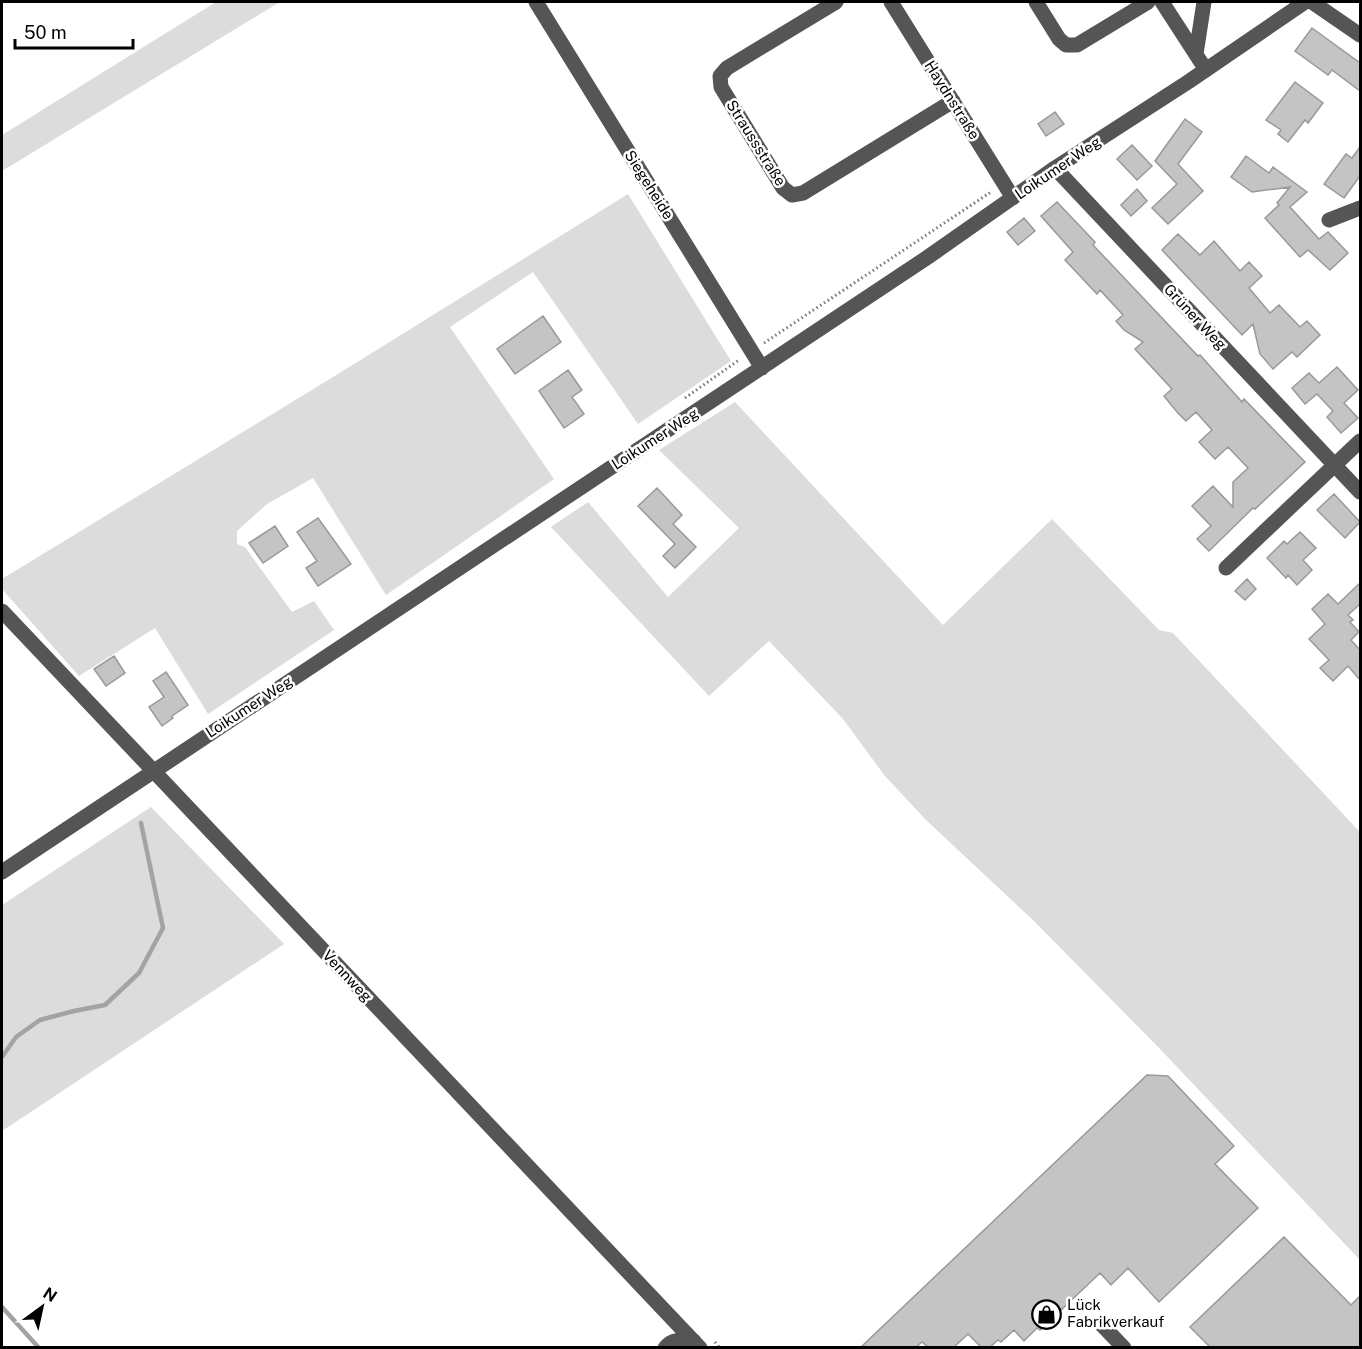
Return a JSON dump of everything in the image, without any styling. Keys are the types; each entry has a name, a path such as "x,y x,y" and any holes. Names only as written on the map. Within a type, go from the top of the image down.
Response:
{"street":[{"name":"Siegeheide","path":"536,2 762,368"},
{"name":"Straussstraße","path":"836,2 726,68 720,76 721,87 783,188 792,195 803,193 953,101"},
{"name":"Haydnstraße","path":"891,2 1012,198"},
{"path":"1036,2 1059,39 1066,45 1077,45 1148,2"},
{"path":"1162,2 1206,70"},
{"path":"1196,54 1204,2"},
{"name":"Loikumer Weg","path":"2,872 762,368 928,257 1055,168 1206,70 1305,2"},
{"path":"1312,2 1360,35"},
{"name":"Grüner Weg","path":"1055,168 1360,492"},
{"path":"1329,220 1360,207"},
{"path":"1226,568 1360,441"},
{"name":"Vennweg","path":"2,611 697,1344"},
{"path":"1102,1325 1124,1347"},
{"name":"Vennweg","path":"664,1347 668,1343 679,1340 697,1344"}],"shaded area":[{"path":"216,2 280,2 2,171 2,135"},
{"path":"628,194 731,361 638,424 533,272 450,327 554,479 386,595 313,478 267,504 237,531 237,544 245,547 292,612 314,601 334,630 208,714 155,628 79,676 2,589 2,579"},
{"path":"735,402 943,625 1052,519 1159,630 1173,633 1360,832 1360,1260 1161,1050 1034,921 927,821 885,776 843,719 769,641 709,696 551,527 588,502 668,597 739,528 659,450"},
{"path":"151,807 284,944 2,1131 2,905"}],"building":[{"path":"1312,28 1360,63 1360,91 1332,70 1328,75 1295,51"},
{"path":"1295,82 1323,103 1308,123 1305,120 1288,142 1278,134 1281,130 1266,120"},
{"path":"1055,112 1064,124 1046,136 1038,124"},
{"path":"1185,119 1202,132 1178,164 1203,191 1168,224 1152,208 1177,184 1155,161"},
{"path":"1132,145 1152,166 1137,180 1117,159"},
{"path":"1360,147 1360,176 1344,198 1324,184 1346,154 1352,158"},
{"path":"1246,156 1269,173 1273,167 1307,192 1290,207 1319,239 1328,232 1348,253 1330,270 1308,250 1300,257 1265,218 1279,205 1277,203 1290,187 1252,192 1231,177"},
{"path":"1137,189 1147,201 1131,216 1121,205"},
{"path":"1057,202 1095,242 1093,245 1198,356 1200,355 1242,402 1244,399 1305,462 1209,551 1197,539 1211,526 1192,506 1213,486 1233,507 1233,482 1248,468 1228,447 1215,459 1199,442 1212,430 1196,412 1186,421 1177,412 1164,396 1172,389 1135,349 1143,342 1124,330 1116,321 1123,315 1100,290 1097,294 1065,260 1073,252 1041,216"},
{"path":"1024,218 1035,231 1018,245 1007,232"},
{"path":"1178,234 1200,255 1214,241 1240,271 1249,262 1262,276 1249,288 1270,313 1279,305 1300,327 1307,321 1320,335 1297,357 1292,352 1273,369 1260,354 1253,324 1242,335 1162,250"},
{"path":"543,316 561,342 515,374 497,349"},
{"path":"1337,367 1358,390 1344,403 1358,418 1341,433 1327,417 1333,411 1317,394 1305,404 1292,388 1309,373 1319,383"},
{"path":"568,370 582,390 572,397 584,414 564,428 539,391"},
{"path":"657,488 682,515 673,524 696,547 675,568 663,556 675,544 638,506"},
{"path":"1334,494 1360,522 1345,538 1317,510"},
{"path":"318,518 351,564 318,586 306,568 317,561 297,532"},
{"path":"275,526 288,546 263,563 249,543"},
{"path":"1300,532 1316,548 1303,560 1312,570 1297,585 1288,575 1286,578 1267,558 1284,541 1287,544"},
{"path":"1247,579 1256,589 1245,600 1235,591"},
{"path":"1360,583 1360,604 1348,615 1353,620 1350,622 1359,632 1351,640 1360,650 1360,680 1348,666 1333,681 1320,668 1329,660 1309,639 1325,624 1312,609 1328,594 1338,604"},
{"path":"114,656 125,673 106,686 94,669"},
{"path":"166,672 188,705 162,726 149,707 164,697 153,681"},
{"path":"1147,1075 1168,1076 1234,1146 1215,1164 1258,1208 1159,1302 1128,1268 1111,1285 1100,1273 1040,1330 1037,1328 1024,1341 1014,1330 1001,1342 998,1340 990,1347 981,1347 968,1334 954,1347 928,1347 922,1342 916,1347 861,1347"},
{"path":"1284,1237 1351,1305 1360,1296 1360,1347 1210,1347 1190,1327"}],"waterway":[{"path":"2,1057 16,1037 40,1020 105,1005 139,973 163,928 141,823"},
{"path":"2,1307 39,1348"}],"place":[{"name":"Lück Fabrikverkauf","path":"1046,1314"}]}
